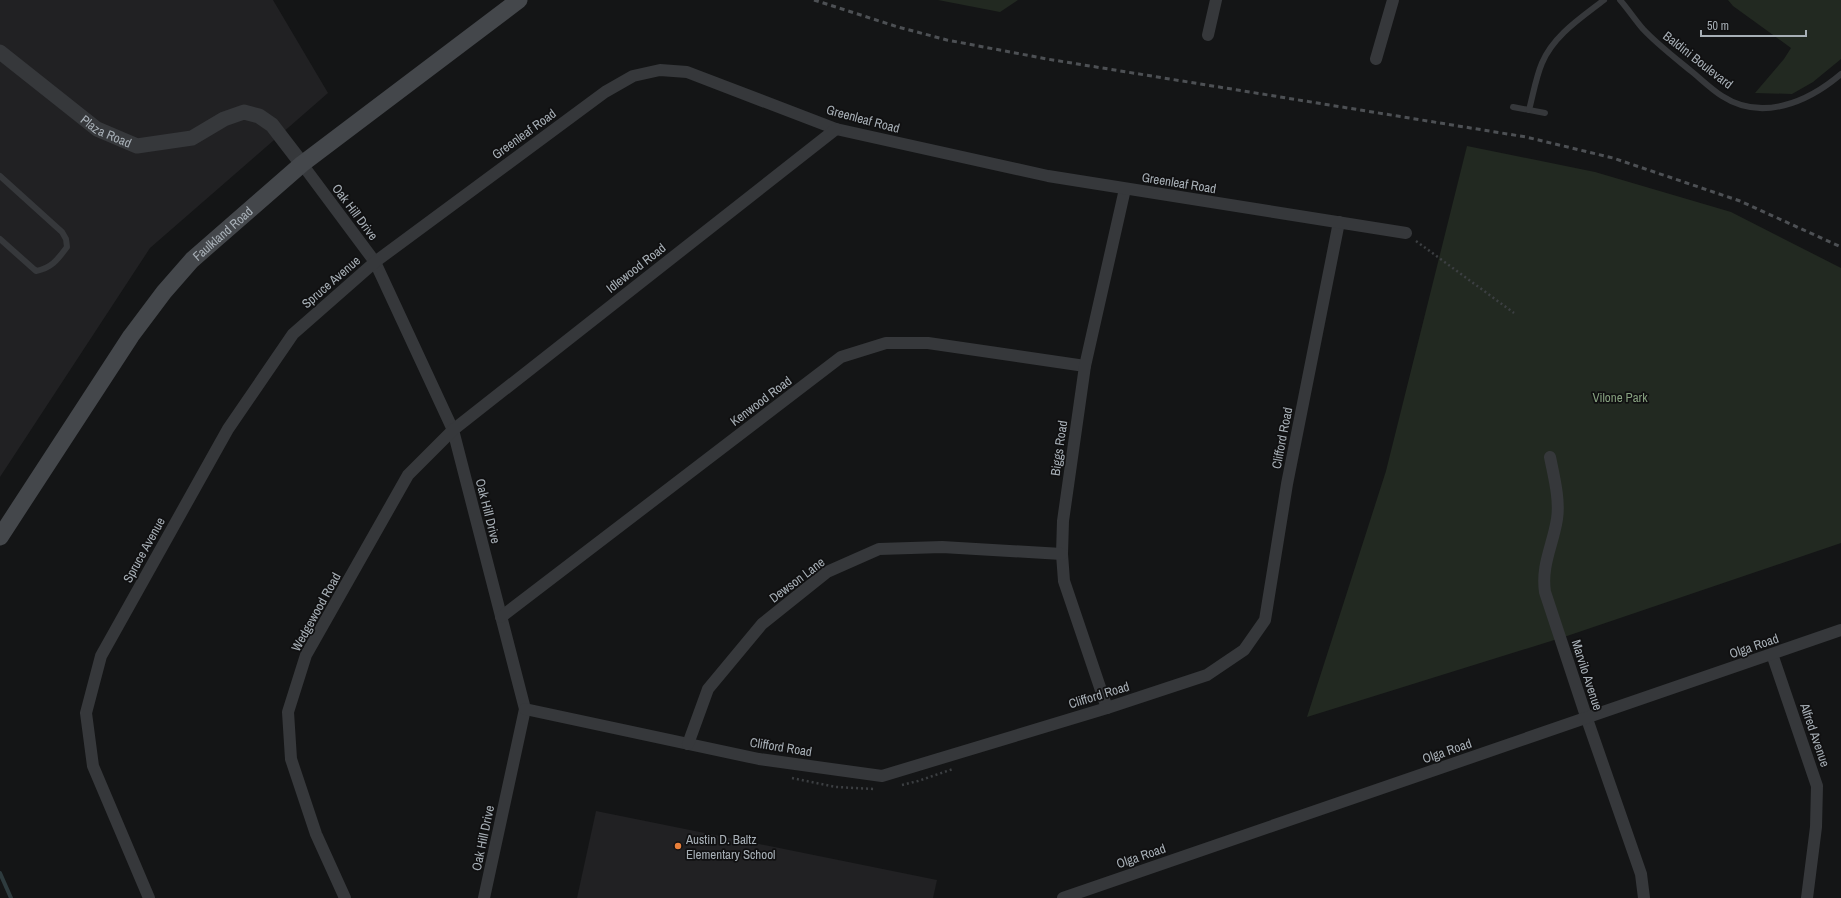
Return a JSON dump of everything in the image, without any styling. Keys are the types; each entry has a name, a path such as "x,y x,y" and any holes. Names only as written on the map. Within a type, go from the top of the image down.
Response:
{"main road":[{"name":"Faulkland Road","path":"0,537 36,484 106,372 164,292 192,260 302,164 519,0"}],"street":[{"path":"1208,35 1216,0"},
{"path":"1376,59 1394,0"},
{"name":"Plaza Road","path":"0,52 97,129 137,146 192,138 224,119 244,112 259,116 272,126 302,164"},
{"name":"Greenleaf Road","path":"375,262 605,92 633,76 660,70 688,72 836,129 1048,176 1406,233"},
{"name":"Idlewood Road","path":"453,430 836,129"},
{"name":"Oak Hill Drive","path":"302,164 375,262 453,430 525,709 484,898"},
{"name":"Biggs Road","path":"1107,708 1064,581 1062,554 1063,521 1085,366 1125,189"},
{"name":"Clifford Road","path":"525,709 759,759 882,776 1107,708 1207,675 1244,650 1265,620 1286,484 1339,222"},
{"name":"Spruce Avenue","path":"149,898 93,766 86,713 101,656 228,429 293,334 375,262"},
{"name":"Kenwood Road","path":"501,617 841,357 886,343 928,342 1085,366"},
{"name":"Wedgewood Road","path":"346,898 316,834 291,760 288,712 306,655 408,475 453,430"},
{"name":"Marvilo Avenue","path":"1550,457 1555,486 1557,518 1552,544 1544,566 1543,580 1545,592 1641,874 1644,898"},
{"name":"Dewson Lane","path":"688,744 708,689 762,624 827,572 879,549 942,547 1062,554"},
{"name":"Olga Road","path":"1063,898 1587,719 1841,630"},
{"name":"Alfred Avenue","path":"1772,654 1817,786 1816,827 1807,898"}],"lane":[{"path":"1529,110 1542,63 1554,42 1571,26 1604,0"},
{"name":"Baldini Boulevard","path":"1620,0 1642,28 1660,46 1722,96 1747,107 1772,108 1804,99 1829,84 1841,74"},
{"path":"1513,107 1545,113"},
{"path":"0,176 62,232 66,239 67,247 55,263 45,270 36,271 0,239"}],"path":[{"path":"1406,233 1514,313"},
{"path":"897,786 956,769"},
{"path":"786,777 836,787 853,789 877,788"}],"shaded area":[{"path":"0,0 273,0 328,93 150,248 0,477"},
{"name":"Austin D. Baltz Elementary School","path":"596,811 937,880 933,898 577,898"}],"green space":[{"path":"938,0 1018,0 1000,12"},
{"path":"1728,0 1841,0 1841,59 1813,82 1792,94 1755,93 1784,59 1791,48 1733,6"},
{"name":"Vilone Park","path":"1467,146 1595,172 1731,212 1841,268 1841,543 1567,636 1307,717 1386,471"}],"waterway":[{"path":"0,873 11,898"}],"railway":[{"path":"814,0 898,27 947,40 1047,59 1526,137 1613,158 1740,201 1841,247"}],"place":[{"name":"Austin D. Baltz Elementary School","path":"678,846"}]}
